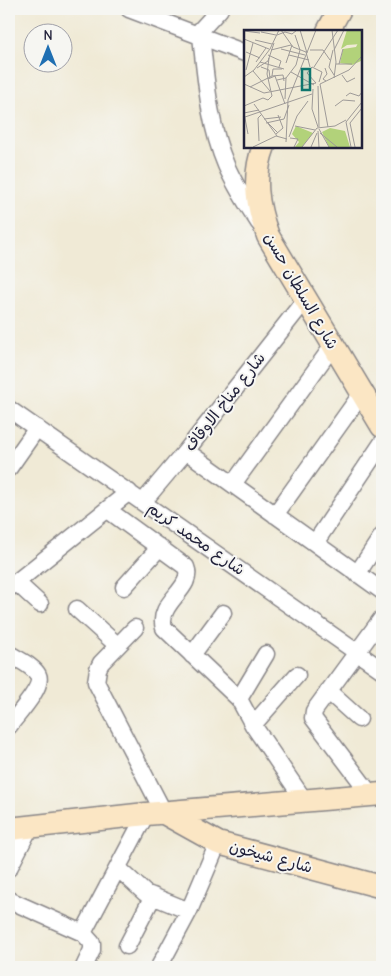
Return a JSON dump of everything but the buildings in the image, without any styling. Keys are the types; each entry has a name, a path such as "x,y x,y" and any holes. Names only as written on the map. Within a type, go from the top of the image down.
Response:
{"main road":[{"path":"329,30 340,9"},
{"name":"شارع السلطان حسن","path":"264,148 256,182 258,208 268,236 332,347 382,426"},
{"path":"20,828 377,794"},
{"name":"شارع شيخون","path":"155,814 218,843 382,888"}],"street":[{"path":"129,9 244,53"},
{"path":"220,9 199,35 208,96 218,141 235,185 268,236"},
{"name":"شارع مناخ الاوقاف","path":"143,502 306,300"},
{"path":"233,484 332,347"},
{"path":"275,514 362,393"},
{"name":"شارع محمد كريم","path":"9,409 382,670"},
{"path":"9,468 37,428"},
{"path":"315,543 382,443"},
{"path":"186,451 382,592"},
{"path":"40,604 12,585 130,492"},
{"path":"108,510 160,547 187,570 186,580 164,612 162,623 164,628 239,699 253,725 304,800"},
{"path":"357,574 382,536"},
{"path":"124,587 160,547"},
{"path":"77,609 117,645"},
{"path":"192,655 223,613"},
{"path":"377,794 313,718 314,711 382,618"},
{"path":"83,933 119,868 155,814 96,682 98,669 117,645 135,628"},
{"path":"239,699 266,654"},
{"path":"9,656 13,656 35,671 40,682 9,726"},
{"path":"253,725 297,675"},
{"path":"328,691 359,719"},
{"path":"9,868 20,828"},
{"path":"159,967 189,911 218,843"},
{"path":"119,868 136,886 153,896 189,911"},
{"path":"127,946 153,896"},
{"path":"9,900 83,933 92,943 92,950 84,967"}]}
